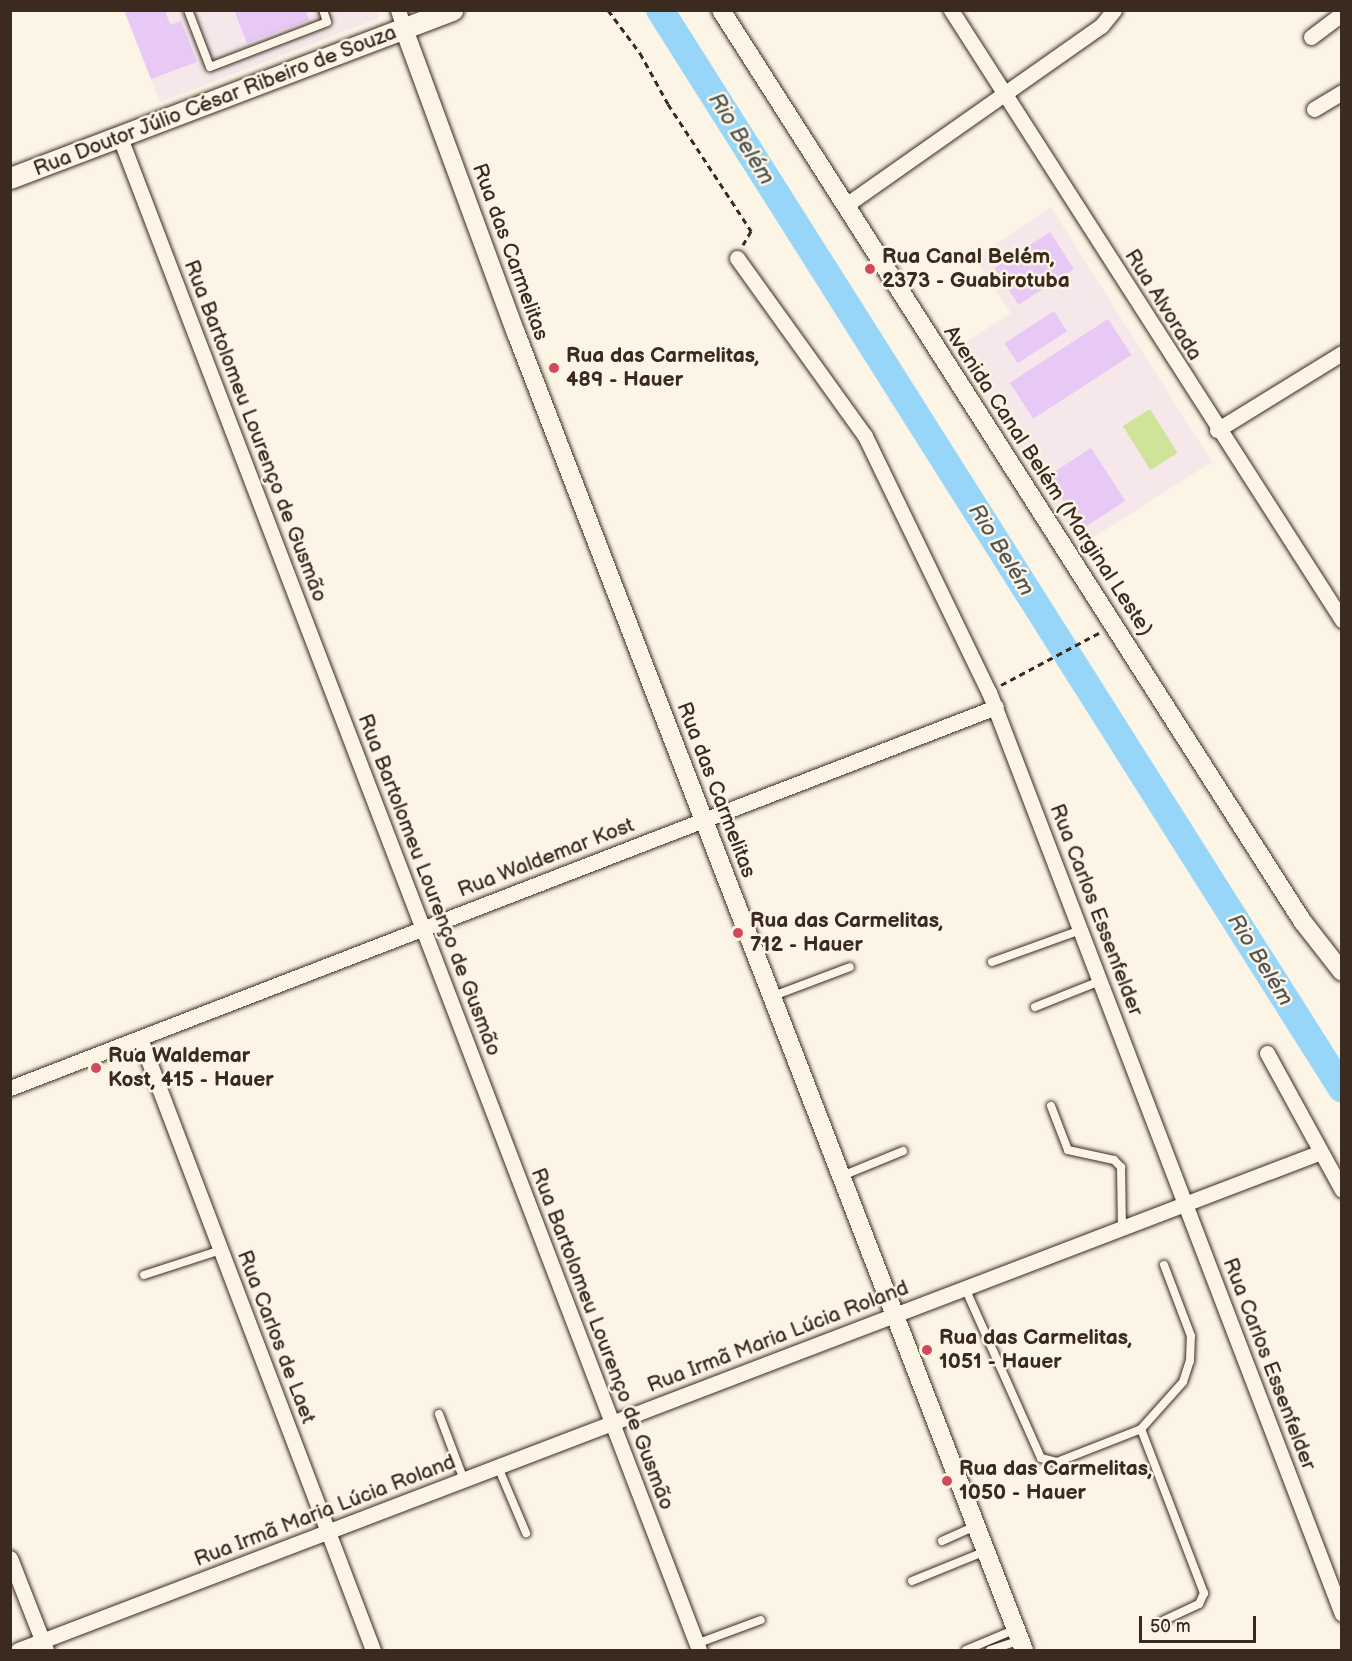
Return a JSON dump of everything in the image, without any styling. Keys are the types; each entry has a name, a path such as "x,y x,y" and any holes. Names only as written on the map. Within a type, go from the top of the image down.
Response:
{"main road":[{"name":"Rua Doutor Júlio César Ribeiro de Souza","path":"10,178 401,20 452,10"}],"street":[{"name":"Avenida Canal Belém (Marginal Leste)","path":"721,10 1303,922 1341,972"},
{"name":"Rua Alvorada","path":"951,10 1217,430 1341,620"},
{"path":"846,205 1101,26 1114,10"},
{"path":"1311,37 1341,14"},
{"name":"Rua das Carmelitas","path":"401,20 516,333 1020,1640"},
{"path":"1314,109 1341,92"},
{"name":"Rua Bartolomeu Lourenço de Gusmão","path":"119,135 697,1647"},
{"name":"Rua Carlos Essenfelder","path":"737,258 865,436 996,707 1341,1614"},
{"path":"1217,430 1341,353"},
{"name":"Rua Waldemar Kost","path":"10,1088 996,707"},
{"name":"Rua Carlos de Laet","path":"140,1038 373,1650"},
{"path":"1267,1053 1300,1108 1318,1153 1341,1190"},
{"name":"Rua Irmã Maria Lúcia Roland","path":"18,1650 44,1646 328,1532 1318,1153"},
{"path":"10,1558 44,1646"}],"lane":[{"path":"188,10 210,67 327,22 323,10"},
{"path":"992,962 1081,930"},
{"path":"772,996 850,967"},
{"path":"1035,1007 1100,981"},
{"path":"1051,1106 1068,1150 1114,1160 1120,1167 1122,1228"},
{"path":"841,1176 903,1151"},
{"path":"144,1275 221,1250"},
{"path":"965,1288 1041,1458 1057,1462 1141,1429 1183,1382 1190,1360 1191,1336 1164,1265"},
{"path":"439,1413 464,1480"},
{"path":"1141,1429 1204,1593 1199,1604 1163,1621"},
{"path":"498,1467 526,1533"},
{"path":"942,1541 976,1526"},
{"path":"912,1581 986,1551"},
{"path":"697,1647 761,1620"},
{"path":"966,1650 1020,1640"},
{"path":"990,1650 1020,1640"}],"path":[{"path":"608,10 640,53 668,104 751,231 737,258"},
{"path":"989,692 1086,640"}],"shaded area":[{"path":"376,10 379,18 160,102 124,11"},
{"path":"1051,207 1212,462 1080,546 955,349 1011,313 975,258"}],"green space":[{"path":"1150,409 1178,453 1150,470 1123,426"}],"building":[{"path":"124,10 165,10 170,25 181,21 197,62 151,79"},
{"path":"234,10 306,10 309,20 247,43"},
{"path":"1050,232 1074,269 1019,305 995,268"},
{"path":"1054,311 1067,331 1018,363 1005,343"},
{"path":"1108,319 1131,355 1033,419 1010,383"},
{"path":"1091,448 1125,501 1082,529 1047,476"}],"waterway":[{"name":"Rio Belém","path":"660,10 1342,1089"}],"place":[{"name":"Rua Canal Belém, 2373 - Guabirotuba","path":"870,269"},
{"name":"Rua das Carmelitas, 489 - Hauer","path":"554,368"},
{"name":"Rua das Carmelitas, 712 - Hauer","path":"738,933"},
{"name":"Rua Waldemar Kost, 415 - Hauer","path":"96,1068"},
{"name":"Rua das Carmelitas, 1051 - Hauer","path":"927,1350"},
{"name":"Rua das Carmelitas, 1050 - Hauer","path":"947,1481"}]}
